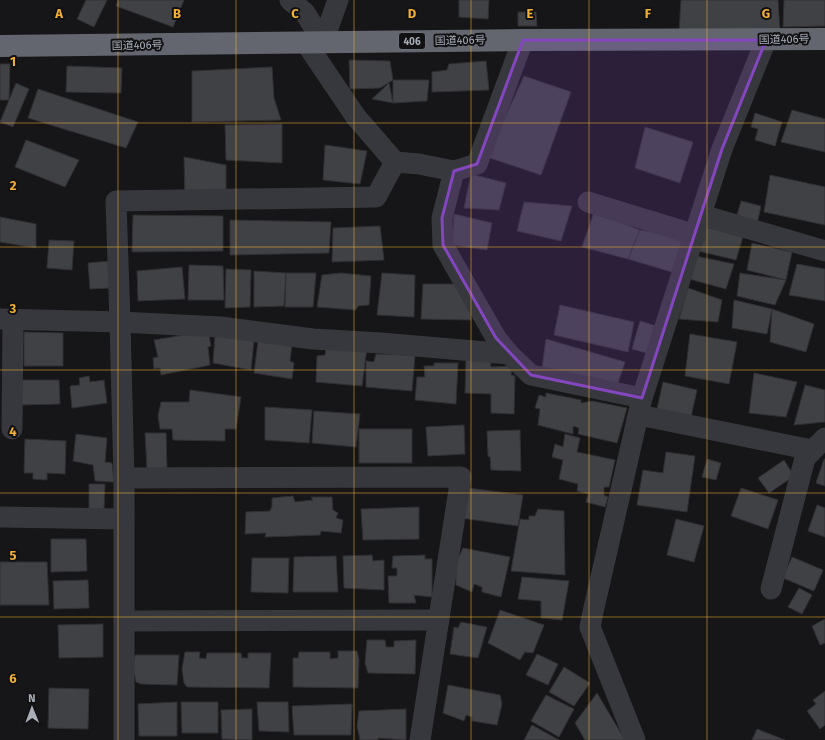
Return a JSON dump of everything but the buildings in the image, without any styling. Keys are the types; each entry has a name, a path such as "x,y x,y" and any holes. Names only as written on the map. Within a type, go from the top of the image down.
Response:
{"highway":[{"name":"国道406号","path":"0,46 523,40 825,39"}],"street":[{"path":"290,0 305,13 315,43 356,116 395,162 419,164 454,171 477,164 523,40"},
{"path":"315,43 338,0"},
{"path":"635,740 590,628 640,407 696,235 722,149 766,40"},
{"path":"124,740 124,478 116,201 376,197 395,162"},
{"path":"454,171 442,218 443,245 496,338 509,354 531,375 640,407 819,444"},
{"path":"588,202 696,235"},
{"path":"702,215 825,251"},
{"path":"12,429 7,319 120,322 222,327 313,339 381,343 509,354"},
{"path":"771,589 805,458 819,444"},
{"path":"124,478 461,477 420,740"},
{"path":"0,517 124,519"},
{"path":"124,621 439,620"}],"highlighted area":[{"path":"523,40 766,40 722,149 642,398 531,375 496,338 475,303 443,245 442,218 454,171 477,164"}]}
